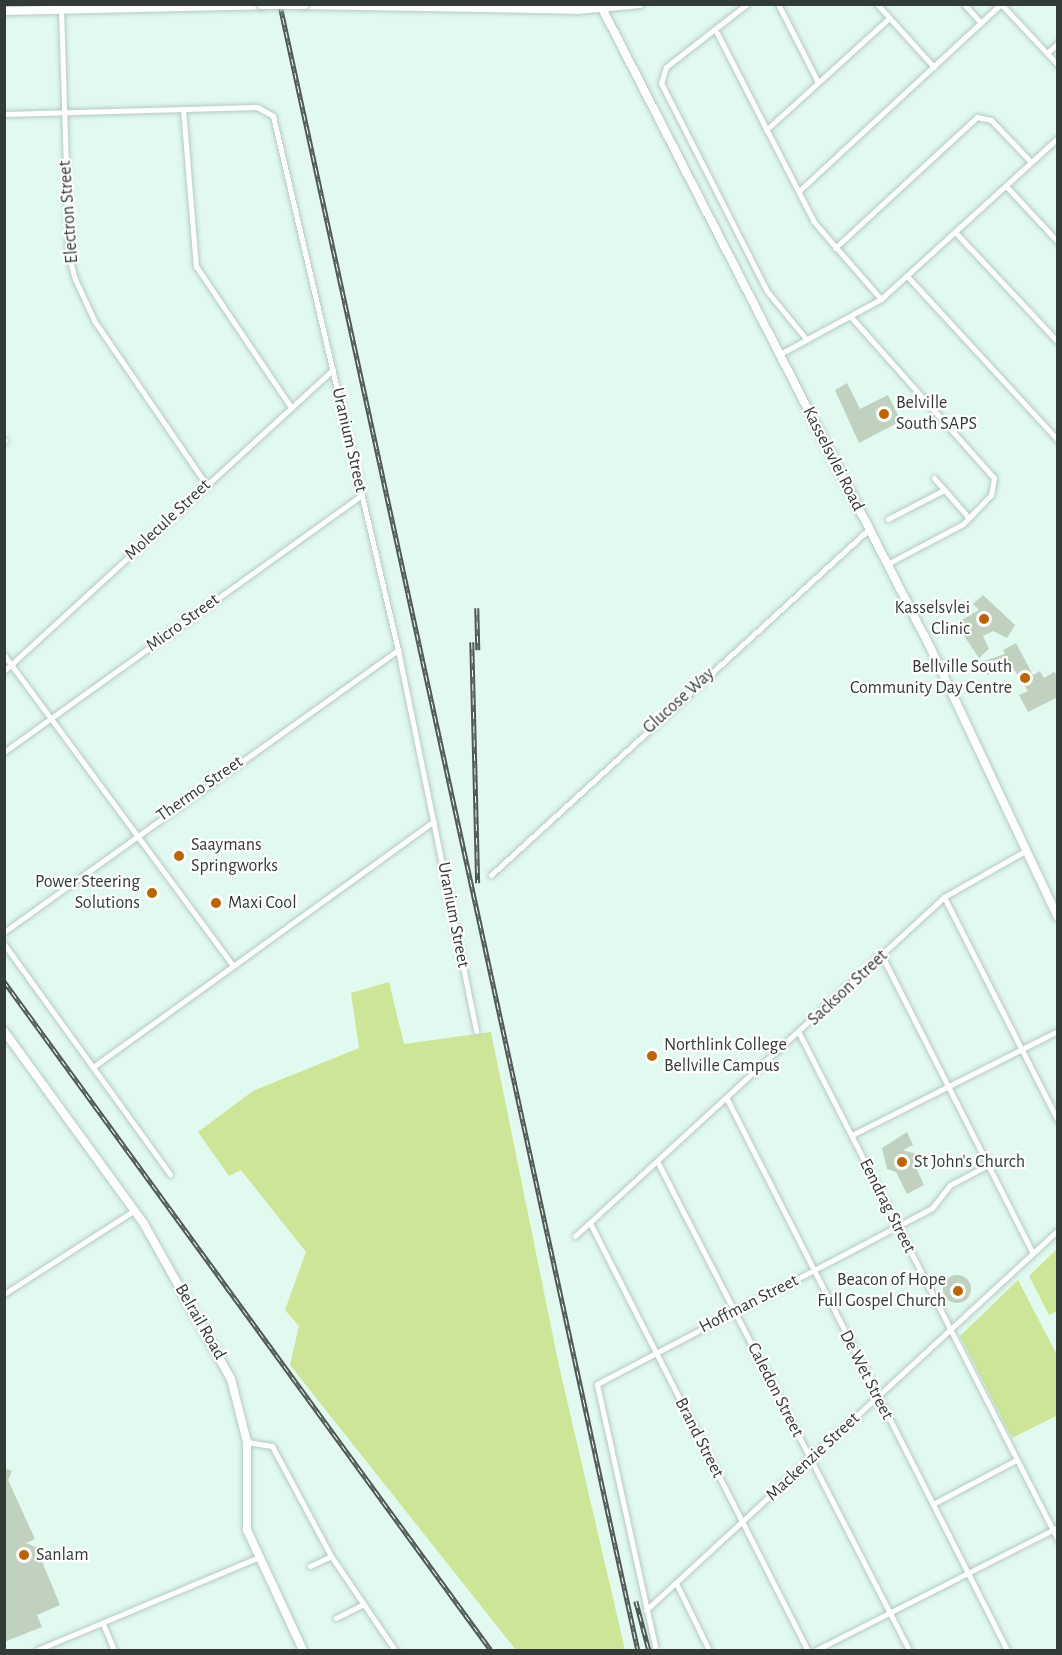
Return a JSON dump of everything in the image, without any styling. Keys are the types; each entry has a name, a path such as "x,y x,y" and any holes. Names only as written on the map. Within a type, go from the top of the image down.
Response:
{"street":[{"path":"4,11 262,5 601,6 640,4"},
{"path":"747,4 717,33 666,66 661,83 767,291 807,340"},
{"path":"778,4 818,82"},
{"path":"877,4 934,67"},
{"path":"964,4 981,23"},
{"path":"799,191 1001,4 1058,65"},
{"name":"Kasselsvlei Road","path":"601,6 887,564 1058,917"},
{"name":"Electron Street","path":"60,9 69,257 75,279 95,322 206,484"},
{"path":"766,130 889,18"},
{"path":"717,33 799,191 835,249 882,299"},
{"path":"1047,53 1058,43"},
{"name":"Uranium Street","path":"4,114 257,107 273,117 398,650 476,1031"},
{"path":"183,109 196,266 290,406"},
{"path":"835,249 977,117 991,120 1031,162"},
{"path":"780,354 882,299 1056,141"},
{"path":"1005,186 1058,242"},
{"path":"956,232 1058,342"},
{"path":"907,276 1058,440"},
{"path":"850,318 992,473 991,495 969,518 887,564"},
{"name":"Molecule Street","path":"4,671 13,667 290,406 333,370"},
{"path":"934,478 969,518"},
{"path":"888,519 944,490"},
{"name":"Micro Street","path":"4,752 362,495"},
{"name":"Glucose Way","path":"491,875 869,529"},
{"name":"Thermo Street","path":"4,932 138,833 398,650"},
{"path":"4,655 53,716 233,966"},
{"path":"93,1067 434,820"},
{"name":"Sackson Street","path":"575,1236 591,1225 944,897 1025,851"},
{"path":"944,897 1058,1120"},
{"path":"4,944 170,1174"},
{"path":"882,956 1033,1253"},
{"name":"Belrail Road","path":"4,1030 135,1210 228,1372 248,1442 246,1520 257,1558 303,1650"},
{"path":"852,1135 1058,1031"},
{"name":"Eendrag Street","path":"799,1033 1016,1460 1055,1528 1058,1540"},
{"name":"De Wet Street","path":"727,1099 1007,1650"},
{"name":"Caledon Street","path":"658,1163 909,1650"},
{"name":"Hoffman Street","path":"646,1610 597,1384 654,1351 735,1312 932,1208 950,1185 988,1165"},
{"path":"4,1294 135,1210"},
{"name":"Brand Street","path":"591,1225 808,1650"},
{"name":"Mackenzie Street","path":"646,1610 1058,1230"},
{"path":"248,1442 272,1446 331,1556 395,1650"},
{"path":"933,1504 1016,1460"},
{"path":"816,1650 1055,1528"},
{"path":"310,1566 331,1556"},
{"path":"37,1650 257,1558"},
{"path":"676,1583 710,1650"},
{"path":"336,1618 364,1604"},
{"path":"646,1610 655,1646"},
{"path":"103,1624 114,1650"}],"green space":[{"path":"389,982 404,1044 491,1032 559,1366 625,1650 516,1650 290,1365 299,1326 285,1310 306,1252 241,1170 229,1176 198,1132 253,1091 359,1048 351,993"},
{"path":"1057,1249 1057,1311 1049,1315 1029,1276"},
{"path":"1018,1280 1057,1355 1058,1415 1012,1438 960,1336"}],"building":[{"name":"Belville South SAPS","path":"847,383 860,409 888,395 901,421 859,443 835,390"},
{"name":"Kasselsvlei Clinic","path":"983,595 1015,625 1007,638 993,631 983,636 989,649 979,658 960,630 948,636 945,630 979,610 973,604"},
{"name":"Bellville South Community Day Centre","path":"1016,643 1033,675 1040,671 1044,678 1054,672 1058,676 1058,697 1028,712 1019,695 1028,691 1010,663 988,675 981,662 1005,654 1003,650"},
{"name":"St John's Church","path":"907,1132 913,1145 903,1150 916,1154 914,1163 924,1185 907,1194 896,1172 887,1169 882,1148"},
{"name":"Beacon of Hope Full Gospel Church","path":"957,1275 967,1279 971,1289 967,1299 957,1303 947,1299 943,1289 947,1279"},
{"name":"Sanlam","path":"4,1468 12,1471 8,1480 35,1539 26,1543 45,1551 41,1559 60,1605 37,1615 42,1627 4,1642"}],"railway":[{"path":"280,4 638,1650"},
{"path":"477,608 478,650"},
{"path":"472,642 478,883"},
{"path":"4,981 491,1650"},
{"path":"636,1601 649,1650"}],"place":[{"name":"Belville South SAPS","path":"884,414"},
{"name":"Kasselsvlei Clinic","path":"984,619"},
{"name":"Bellville South Community Day Centre","path":"1025,678"},
{"name":"Saaymans Springworks","path":"179,856"},
{"name":"Power Steering Solutions","path":"152,893"},
{"name":"Maxi Cool","path":"216,903"},
{"name":"Northlink College Bellville Campus","path":"652,1056"},
{"name":"St John's Church","path":"902,1162"},
{"name":"Beacon of Hope Full Gospel Church","path":"958,1291"},
{"name":"Sanlam","path":"24,1555"}]}
